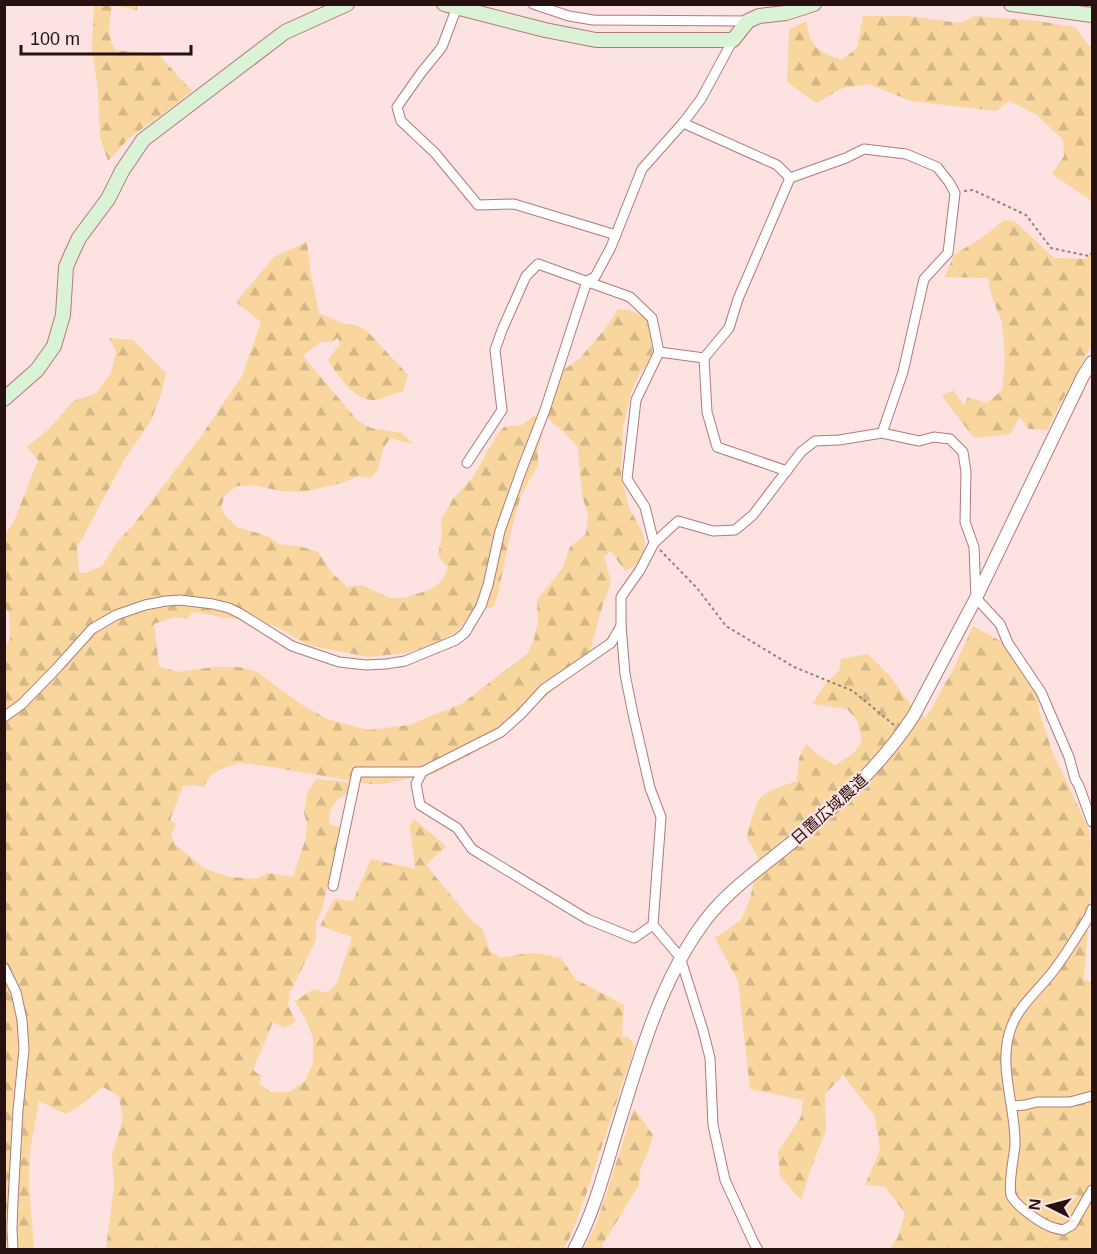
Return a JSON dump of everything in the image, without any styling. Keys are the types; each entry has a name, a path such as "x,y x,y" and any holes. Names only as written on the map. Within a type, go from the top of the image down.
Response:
{"main road":[{"path":"4,399 37,370 54,346 63,315 66,267 72,253 79,238 108,200 122,171 143,141 285,32 346,4"},
{"path":"451,6 544,30 596,40 732,40 748,21 759,16 786,14 814,4"},
{"path":"1018,5 1092,15"}],"street":[{"path":"533,4 569,16 593,20 748,21"},
{"path":"451,6 442,47 397,107 401,120 435,153 478,205 514,204 616,235"},
{"path":"4,717 22,704 92,629 116,615 145,605 166,601 180,600 229,608 292,646 339,662 386,664 405,661 456,640 465,633 481,606 500,531 545,410 587,281 595,277 611,247 642,169 701,99 732,40"},
{"path":"683,123 777,165 790,178"},
{"path":"787,471 717,447 707,411 704,358 729,328 738,299 790,178 846,158 864,149 906,154 937,167 955,193 948,253 924,279 903,372 882,433"},
{"path":"467,463 502,410 495,350 526,276 538,264 630,297 652,318 659,352 636,400 627,479 645,507 654,543"},
{"path":"659,352 704,358"},
{"name":"日置広域農道","path":"574,1250 597,1199 651,1025 680,957 700,926 719,903 827,814 860,783 903,733 976,598 1083,376 1092,362"},
{"path":"758,1250 725,1180 713,1125 710,1058 680,957 653,926 662,817 650,788 625,674 621,597 640,570 654,543 678,521 713,531 735,530 753,515 801,452 815,441 839,440 882,433 919,441 934,437 950,439 963,452 966,472 965,522 974,547 976,598 1000,624 1008,643 1041,692 1069,756 1075,779 1092,822"},
{"path":"333,886 357,772 422,772 501,732 544,689 611,643 621,626"},
{"path":"422,772 416,784 420,805 457,828 472,849 587,919 634,938 653,926"},
{"path":"1092,909 1055,970 1026,1002 1011,1026 1006,1044 1006,1068 1013,1106 1015,1144 1010,1188 1012,1196 1029,1214 1049,1226 1063,1230 1072,1225 1089,1200 1092,1190"},
{"path":"4,968 16,992 22,1020 24,1049 13,1201 13,1250"},
{"path":"1013,1106 1038,1102 1070,1102 1092,1096"}],"path":[{"path":"955,193 973,190 1026,215 1051,248 1089,255 1092,253"},
{"path":"654,543 696,588 726,626 794,667 853,691 903,733"}],"green space":[{"path":"94,5 112,5 109,23 116,51 158,54 192,91 129,138 108,161 100,137 98,91 92,49"},
{"path":"112,5 137,5 137,10"},
{"path":"863,16 908,16 960,23 975,16 1038,21 1075,27 1089,46 1092,46 1092,201 1052,174 1064,156 1063,140 1037,115 1010,101 996,111 911,101 869,84 843,88 816,103 787,82 789,30 806,21 810,38 816,48 842,60 857,48"},
{"path":"1004,220 1014,221 1054,258 1086,259 1092,252 1092,344 1047,430 1029,429 1020,417 1010,434 974,438 942,396 953,390 964,406 968,397 987,403 1002,390 1005,359 1002,323 991,294 988,278 945,277 954,255 983,237"},
{"path":"307,242 319,313 367,331 408,375 403,391 375,400 367,399 347,386 328,360 340,344 338,338 331,342 320,342 303,356 358,421 371,428 402,433 413,444 390,438 383,449 378,469 371,478 359,476 342,483 302,492 281,491 253,485 237,486 225,495 221,507 225,515 237,527 267,536 279,544 299,546 318,552 331,572 347,587 362,585 390,598 404,598 429,590 442,581 448,568 438,555 442,535 441,520 453,499 473,477 504,427 522,425 535,415 543,432 538,450 538,465 521,495 498,594 493,607 471,613 458,631 432,645 406,653 369,657 308,645 275,626 193,612 187,619 175,617 154,624 159,666 177,672 214,667 238,667 256,671 299,703 327,719 368,730 409,725 463,703 528,653 538,622 537,600 562,569 570,547 586,534 588,514 582,496 578,447 547,418 561,372 580,358 606,328 618,309 632,311 647,318 652,331 653,348 650,361 640,373 631,392 623,427 621,476 629,508 642,531 645,542 643,558 625,571 611,551 604,556 611,582 589,655 571,676 538,703 505,735 470,755 435,773 383,784 369,784 239,763 211,775 203,787 183,786 170,820 176,824 171,835 176,845 204,868 229,877 257,879 268,873 293,877 305,841 307,825 304,812 307,794 316,779 348,782 351,791 337,801 330,812 329,824 342,828 342,836 335,851 323,907 316,923 316,940 290,992 288,1005 296,1022 284,1028 273,1022 253,1070 261,1076 259,1084 271,1092 290,1092 305,1081 313,1063 313,1037 295,1001 314,989 327,993 337,983 352,937 320,926 334,899 353,901 371,859 415,869 410,825 414,819 446,846 426,865 473,922 482,928 490,951 501,958 535,953 561,958 575,979 624,1005 622,1037 628,1037 635,1046 584,1200 564,1249 106,1249 114,1185 112,1155 123,1119 119,1096 103,1087 66,1114 39,1101 30,1150 29,1186 34,1249 5,1249 4,649 10,639 9,613 5,608 4,536 15,519 38,460 27,447 50,428 73,401 95,394 111,373 116,351 109,338 133,340 166,373 151,421 124,460 77,548 79,573 102,566 117,542 134,524 199,439 242,376 261,322 236,302 274,257"},
{"path":"973,626 1009,646 1034,671 1039,711 1052,751 1089,830 1092,876 1084,980 1092,982 1092,1249 890,1249 898,1237 905,1213 885,1187 865,1185 880,1150 875,1116 843,1075 825,1094 826,1131 801,1200 780,1176 778,1152 801,1117 803,1100 750,1089 738,981 715,938 741,920 750,899 759,859 747,838 754,810 761,797 773,789 797,781 799,758 806,744 835,765 853,754 862,741 857,720 847,709 812,704 827,682 839,671 841,659 868,654 889,675 910,704 926,718 954,668"},
{"path":"634,1108 653,1135 640,1170 639,1185 602,1245 604,1249 584,1249 597,1222"}]}
